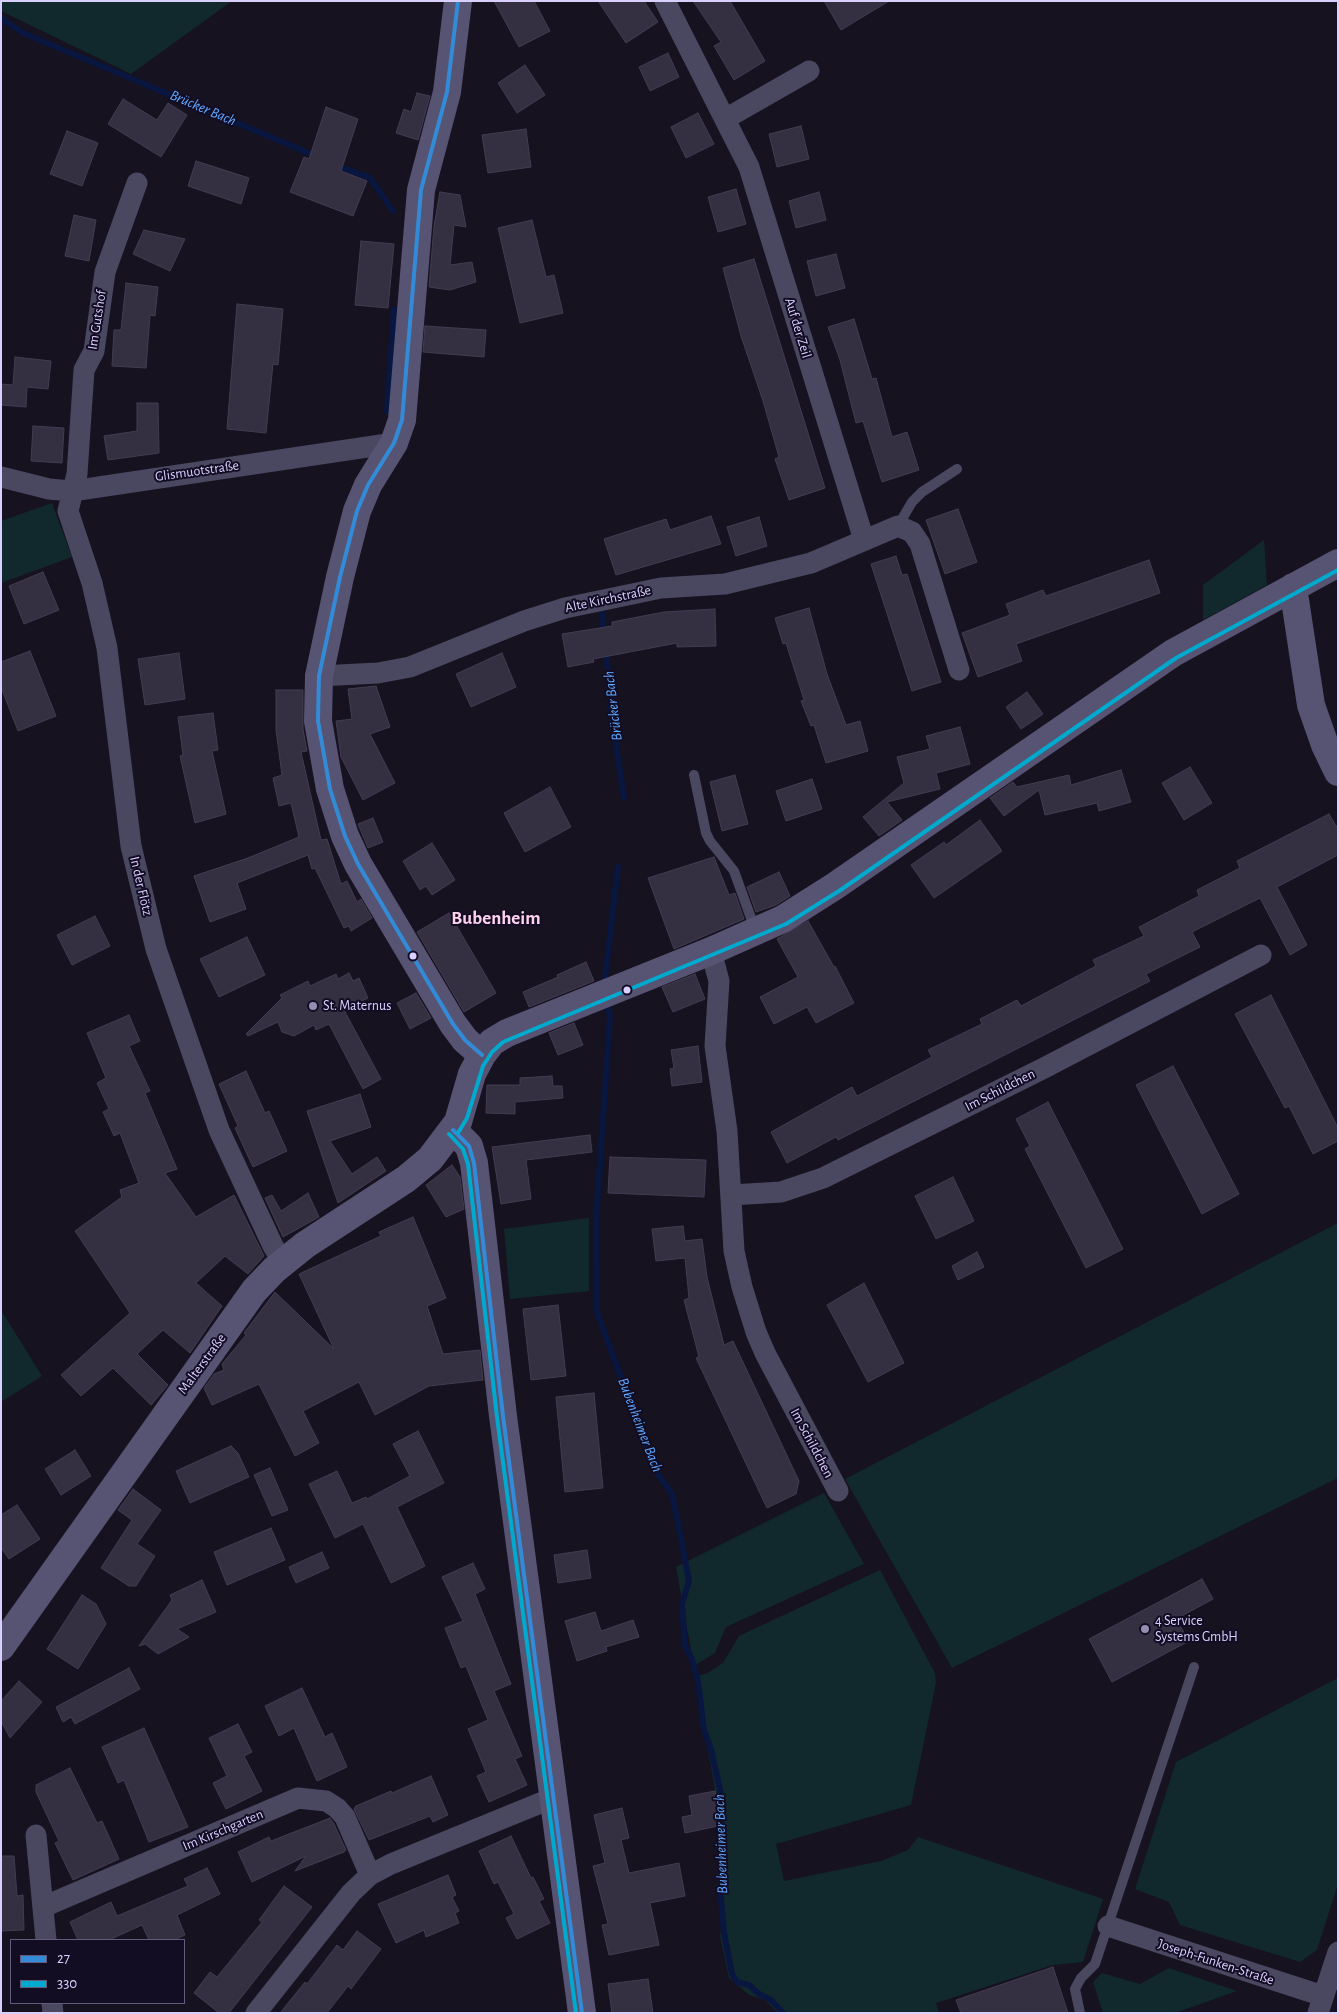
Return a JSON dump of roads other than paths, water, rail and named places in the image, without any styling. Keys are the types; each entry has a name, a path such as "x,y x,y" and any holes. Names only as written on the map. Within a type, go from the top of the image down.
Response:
{"street":[{"path":"458,1 447,92 421,190 402,420 394,443 368,485 357,511 340,577 319,676 318,721 323,757 345,836 358,864 453,1024 465,1040 482,1055"},
{"name":"Auf der Zeil","path":"665,1 749,167 864,540"},
{"path":"726,119 809,71"},
{"name":"Im Gutshof","path":"72,490 76,474 84,370 94,351 105,272 137,183"},
{"name":"Glismuotstraße","path":"1,477 49,489 72,490 394,443"},
{"name":"In der Flötz","path":"72,490 68,511 92,583 106,648 131,846 156,949 219,1130 273,1246 283,1262"},
{"path":"898,526 912,532 920,544 959,670"},
{"name":"Alte Kirchstraße","path":"319,676 378,673 410,667 524,621 565,608 603,598 662,588 725,584 811,563 898,526"},
{"name":"Malterstraße","path":"1,1647 246,1302 283,1262 305,1245 406,1179 430,1159 453,1130 461,1116 472,1074 482,1055 492,1042 507,1032 605,995 756,932 835,886 1172,653 1338,563"},
{"path":"1303,581 1311,705 1325,745 1338,772"},
{"name":"Im Schildchen","path":"711,951 719,981 715,1046 726,1123 737,1264 756,1332 776,1376 838,1491"},
{"name":"Im Schildchen","path":"731,1195 781,1192 824,1178 1044,1068 1261,955"},
{"path":"453,1130 469,1146 474,1163 504,1425 555,1797 582,2013"},
{"path":"256,2013 351,1894 370,1875 391,1864 555,1797"},
{"name":"Im Kirschgarten","path":"42,1907 298,1798 319,1800 337,1808 345,1817 370,1875"},
{"path":"36,1835 46,1939"},
{"name":"Joseph-Funken-Straße","path":"1108,1926 1321,2004 1338,1952"}],"lane":[{"path":"898,526 912,502 922,492 957,469"},
{"path":"694,774 706,833 710,841 734,871 756,932"},
{"path":"1080,2013 1075,1989 1081,1978 1095,1964 1194,1666"}],"waterway":[{"name":"Brücker Bach","path":"1,18 23,33 318,157"},
{"name":"Brücker Bach","path":"336,165 370,178 393,211"},
{"name":"Brücker Bach","path":"387,411 394,309"},
{"name":"Brücker Bach","path":"602,613 604,634"},
{"name":"Brücker Bach","path":"606,649 612,719 624,798"},
{"name":"Brücker Bach","path":"604,987 618,867"},
{"name":"Bubenheimer Bach","path":"606,999 610,1016 596,1220 597,1312 655,1470 672,1494 680,1533 689,1581 682,1604 685,1646 692,1659 698,1681 704,1730 711,1749 722,1799 720,1887 724,1933 732,1974 737,1982 749,1985 759,1994 771,2000 783,2013"}],"place":[{"name":"St. Maternus","path":"313,1006"},
{"name":"4 Service Systems GmbH","path":"1145,1629"}],"district":[{"name":"Bubenheim","path":"496,918"}]}
